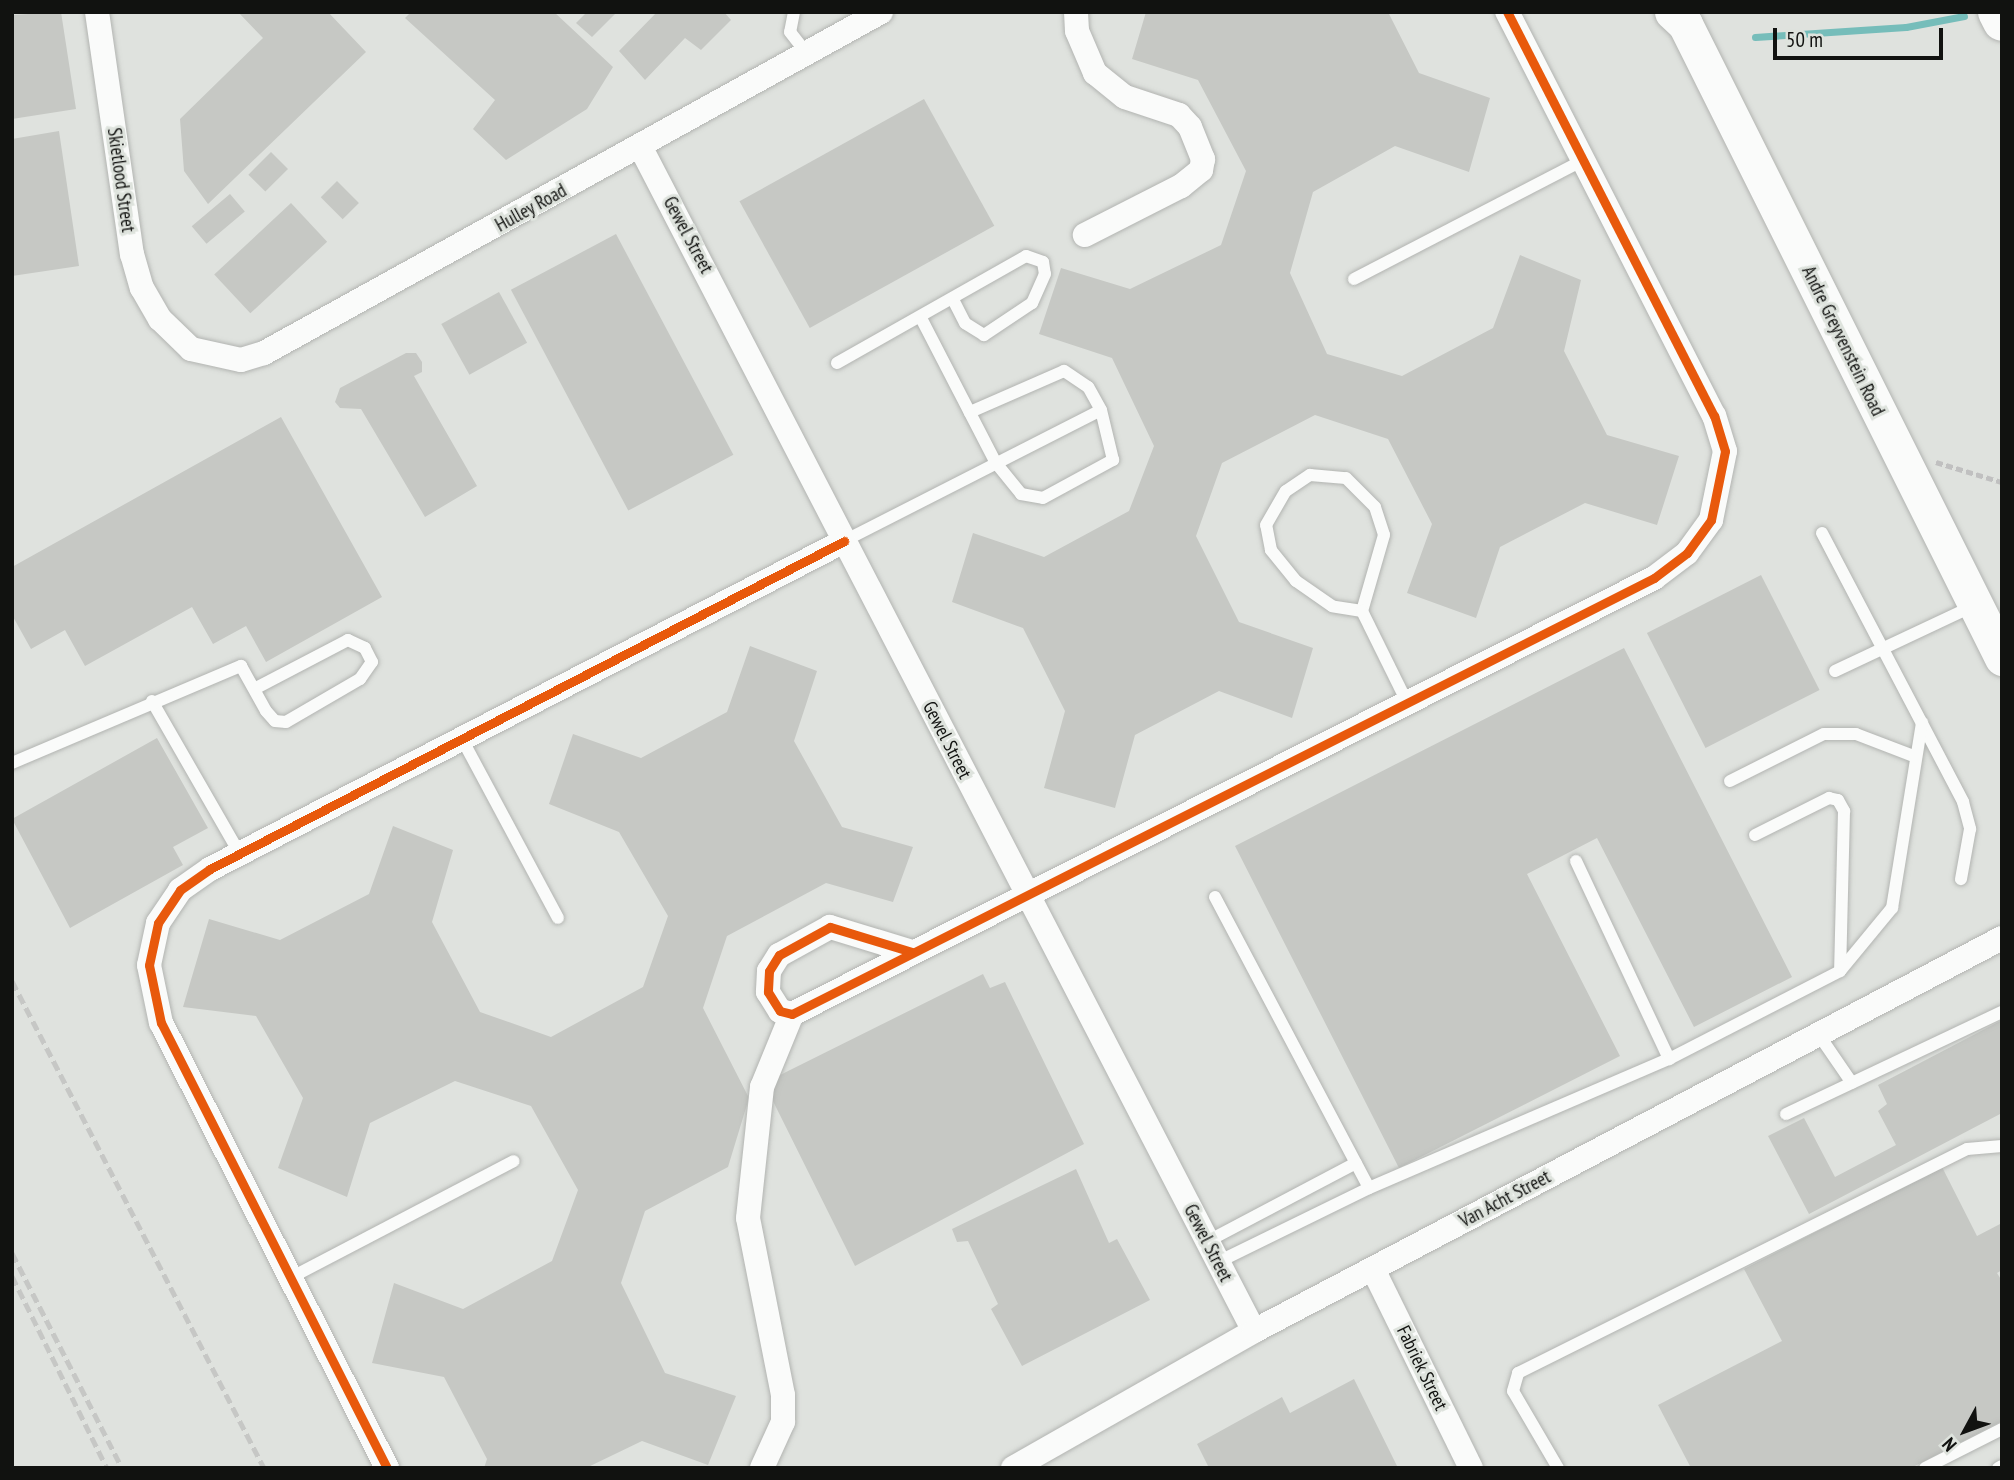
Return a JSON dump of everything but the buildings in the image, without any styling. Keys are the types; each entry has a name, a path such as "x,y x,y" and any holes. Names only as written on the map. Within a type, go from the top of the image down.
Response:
{"highway":[{"path":"1997,12 2002,22"}],"main road":[{"name":"Andre Greyvenstein Road","path":"1681,16 1973,605 2002,658"}],"street":[{"name":"Skietlood Street","path":"97,12 135,269 149,303 175,336"},
{"name":"Hulley Road","path":"175,336 223,360 264,353 641,148 881,12"},
{"path":"1076,12 1077,31 1095,73 1125,97 1178,115 1190,127 1203,159 1200,170 1181,186 1085,235"},
{"path":"762,1468 783,1422 783,1395 748,1218 762,1087 792,1014 1026,893 1654,578 1686,553 1711,520 1725,451 1714,415 1507,12"},
{"name":"Gewel Street","path":"641,148 1254,1331"},
{"path":"387,1468 161,1023 150,987 151,943 167,905 194,879 240,854 844,541"},
{"path":"792,1014 775,1006 768,992 769,971 788,948 824,929 837,927 912,952"},
{"name":"Van Acht Street","path":"1013,1468 1254,1331 1819,1035 2000,945"},
{"name":"Fabriek Street","path":"1373,1269 1471,1468"}],"lane":[{"path":"794,12 790,32 807,54"},
{"path":"1354,279 1582,161"},
{"path":"837,363 921,318 953,299 1026,256 1043,262 1045,274 1032,303 984,335 965,323 953,299"},
{"path":"921,318 996,464 1012,485 1031,498 1044,498 1105,468 1113,460 1113,448 1101,410 1088,387 1064,371 970,412"},
{"path":"844,541 1101,410"},
{"path":"1362,611 1332,606 1296,581 1271,550 1266,525 1286,491 1310,475 1346,478 1375,507 1384,535 1362,611 1407,702"},
{"path":"1822,533 1922,722 1968,818 1961,879"},
{"path":"1835,671 1973,605"},
{"path":"12,763 152,701 241,666 256,688 266,711 275,721 286,722 360,679 372,662 365,648 348,640 256,688"},
{"path":"152,701 240,854"},
{"path":"1213,1252 1669,1059 1840,971 1892,908 1922,722"},
{"path":"1730,780 1824,734 1856,734 1916,757"},
{"path":"462,739 558,918"},
{"path":"1755,835 1829,798 1838,800 1844,811 1840,971"},
{"path":"1576,861 1669,1059"},
{"path":"1215,897 1369,1188"},
{"path":"1786,1114 2002,1012"},
{"path":"1819,1035 1852,1083"},
{"path":"1558,1468 1513,1391 1518,1373 1967,1149 2002,1146"},
{"path":"292,1277 514,1161"},
{"path":"1213,1252 1356,1163"},
{"path":"1925,1468 2002,1429"}],"path":[{"path":"1899,453 2002,482"}],"waterway":[{"path":"1755,37 1906,27 1964,16"}],"railway":[{"path":"12,981 264,1468"},
{"path":"12,1253 122,1468"},
{"path":"12,1276 107,1468"}],"cycle path":[{"path":"912,952 830,927 779,955 769,971 768,992 780,1011 792,1014 1654,578 1687,553 1711,520 1725,451 1714,416 1507,12"},
{"path":"387,1468 161,1023 149,965 158,923 180,890 210,869 844,541"}]}
